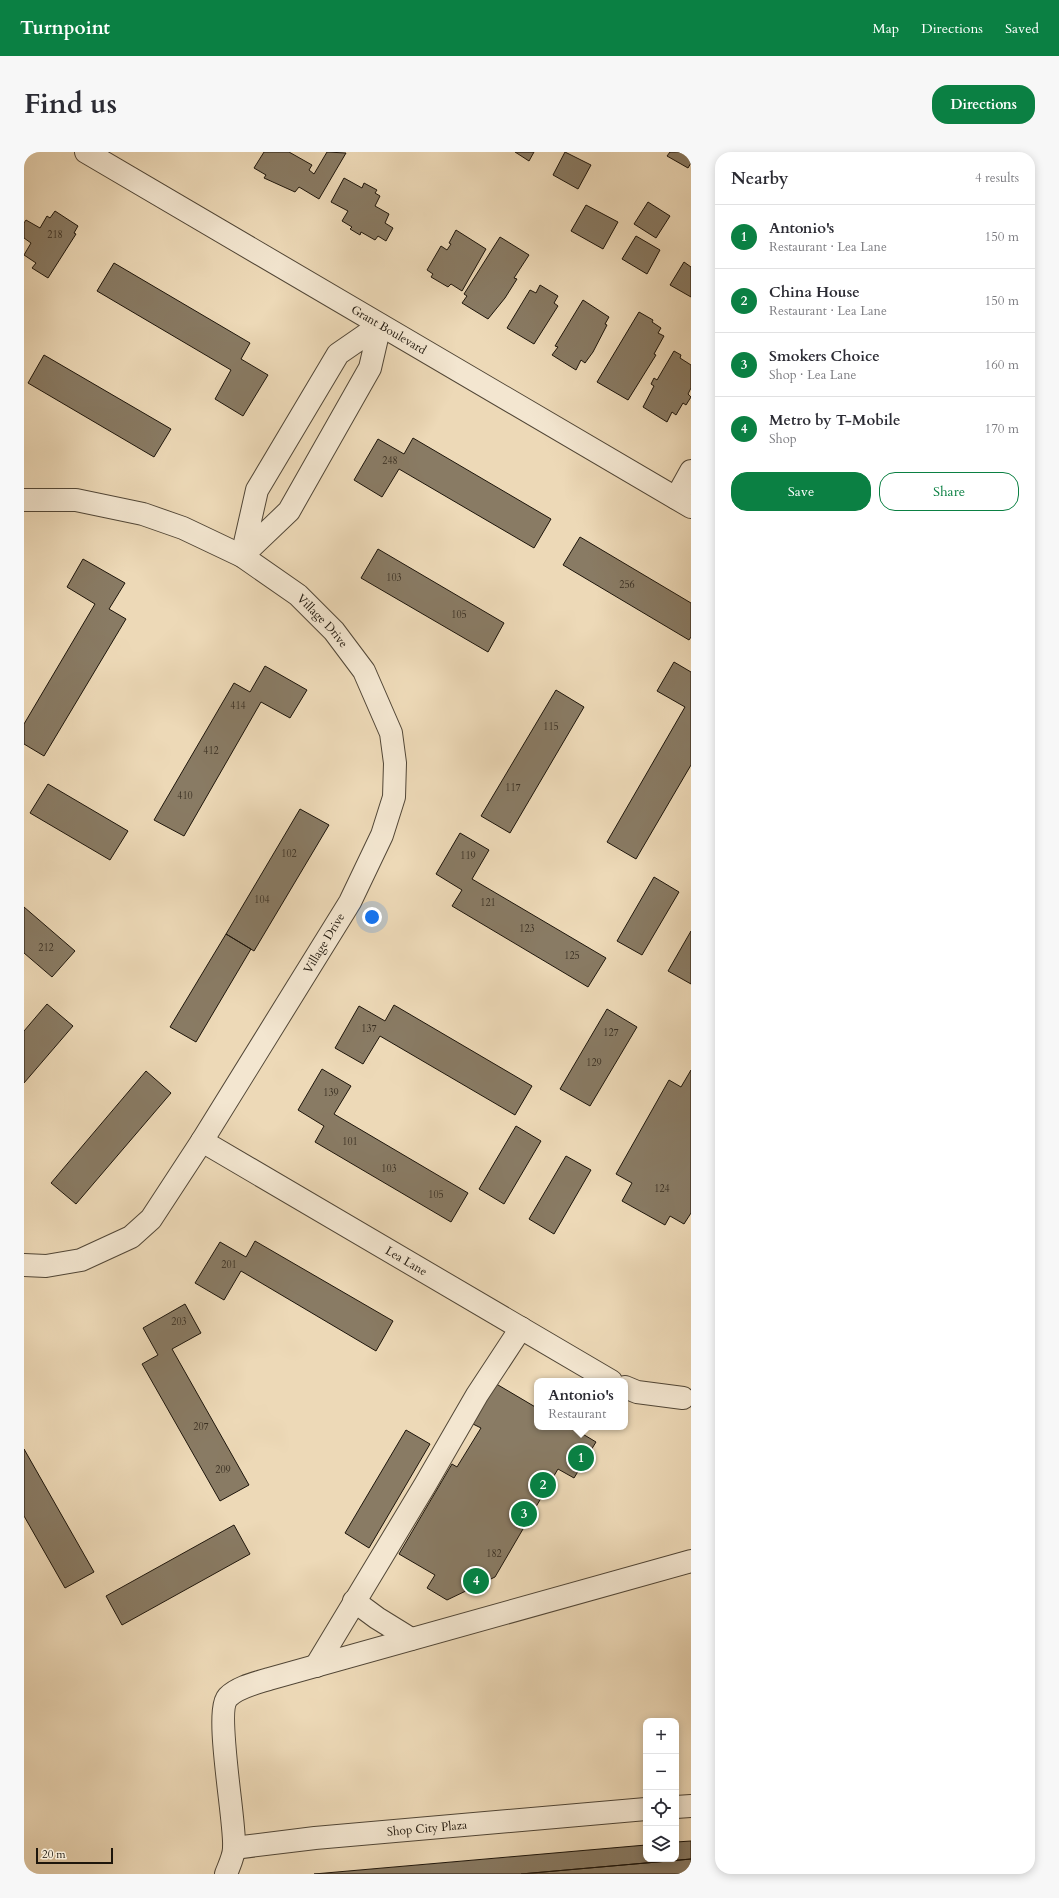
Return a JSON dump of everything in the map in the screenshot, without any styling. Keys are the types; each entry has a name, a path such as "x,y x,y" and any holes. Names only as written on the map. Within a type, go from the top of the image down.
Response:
{"street":[{"name":"Grant Boulevard","path":"86,152 683,502"},
{"path":"242,556 257,490 334,360 338,354 380,325"},
{"path":"242,556 289,511 370,368 380,325"},
{"path":"683,502 691,471"},
{"name":"Village Drive","path":"24,500 76,500 143,514 183,528 242,556 298,595 334,631 364,670 391,733 395,763 394,797 382,835 350,902 202,1142 151,1219 131,1236 81,1260 46,1266 24,1265"},
{"name":"Lea Lane","path":"202,1142 606,1378"},
{"path":"316,1666 354,1600 421,1491 477,1394 521,1328"},
{"path":"628,1388 637,1392 688,1398"},
{"path":"226,1874 234,1848 227,1781 223,1710 227,1698 246,1686 411,1638 691,1561"},
{"path":"354,1600 377,1618 411,1638"},
{"path":"679,1807 691,1806"},
{"name":"Shop City Plaza","path":"234,1848 315,1838 643,1810"}],"building":[{"path":"264,152 289,152 312,165 309,170 314,174 327,152 346,153 319,199 299,187 295,192 264,178 266,175 254,168"},
{"path":"515,152 534,152 529,161"},
{"path":"565,152 591,165 578,189 553,175"},
{"path":"670,152 691,152 691,163 688,168 667,156"},
{"path":"344,178 362,188 364,183 377,190 375,193 380,196 375,206 389,214 385,223 393,228 386,241 378,236 375,240 361,232 360,235 350,229 352,227 342,221 348,211 331,202"},
{"path":"648,202 670,216 656,238 634,224"},
{"path":"586,205 618,222 603,249 571,231"},
{"path":"55,211 78,226 74,233 76,234 48,278 32,268 36,263 24,255 31,243 24,238 24,223 26,220 40,228 47,216 50,218"},
{"path":"456,230 486,249 462,291 451,284 448,287 431,277 433,274 427,270 441,246 447,250"},
{"path":"636,236 660,250 647,274 622,259"},
{"path":"500,237 529,255 514,278 517,279 505,298 488,319 462,303 467,296 464,294"},
{"path":"684,262 691,267 691,297 670,285"},
{"path":"114,263 250,343 241,359 268,375 243,416 215,399 231,370 97,291"},
{"path":"540,285 558,296 554,303 558,306 534,344 507,328 530,290 536,293"},
{"path":"583,300 609,317 605,324 607,325 593,352 585,363 581,360 576,370 552,355 558,347 555,346"},
{"path":"639,312 653,320 652,322 661,328 658,333 664,336 654,354 656,355 628,400 597,382"},
{"path":"674,351 681,355 680,358 691,365 691,388 688,394 691,397 686,405 683,403 676,415 672,412 667,422 643,407 654,386 651,384 654,378 657,380"},
{"path":"44,355 171,429 154,457 28,383"},
{"path":"413,438 551,519 534,548 399,469 382,497 354,480 378,439 404,454"},
{"path":"580,537 691,603 691,637 689,640 563,565"},
{"path":"378,549 504,623 488,652 361,578"},
{"path":"83,559 125,583 109,609 126,619 44,756 24,744 24,724 95,604 67,587"},
{"path":"674,662 691,672 691,765 636,859 607,842 685,707 657,691"},
{"path":"265,666 307,690 290,718 261,702 184,836 154,820 234,683 250,692"},
{"path":"556,690 584,707 510,833 481,816"},
{"path":"48,784 128,831 110,860 30,813"},
{"path":"300,809 329,825 254,951 226,934"},
{"path":"460,833 489,850 472,879 606,958 588,987 452,906 462,890 436,874"},
{"path":"654,877 679,892 642,955 617,941"},
{"path":"24,907 75,951 52,977 24,953"},
{"path":"691,931 691,984 668,971"},
{"path":"226,934 251,949 196,1042 170,1027"},
{"path":"47,1004 73,1026 24,1083 24,1031"},
{"path":"394,1005 532,1086 515,1115 380,1036 363,1064 335,1048 359,1006 385,1021"},
{"path":"607,1009 637,1027 590,1106 560,1089"},
{"path":"322,1069 351,1086 334,1114 468,1193 451,1222 315,1142 324,1126 298,1110"},
{"path":"691,1070 691,1213 684,1224 670,1216 665,1225 622,1201 632,1183 616,1174 669,1080 681,1087"},
{"path":"146,1071 171,1093 76,1204 51,1183"},
{"path":"516,1126 541,1141 504,1204 479,1189"},
{"path":"566,1156 591,1170 554,1234 529,1219"},
{"path":"255,1241 393,1321 376,1351 241,1271 224,1300 195,1283 220,1242 246,1257"},
{"path":"185,1304 201,1333 172,1349 249,1485 220,1501 142,1364 158,1355 143,1328"},
{"path":"493,1382 534,1406 534,1430 576,1430 596,1442 574,1478 558,1469 495,1577 447,1600 427,1588 435,1575 399,1554 452,1464 457,1467 481,1428 469,1422"},
{"path":"406,1430 430,1444 369,1548 345,1533"},
{"path":"24,1449 94,1572 65,1588 24,1516"},
{"path":"234,1525 250,1554 122,1625 106,1596"},
{"path":"691,1841 691,1859 679,1860 679,1842"},
{"path":"643,1845 643,1862 657,1862 521,1874 314,1874"},
{"path":"691,1859 691,1874 521,1874 657,1862 679,1862 679,1860"}],"place":[{"name":"Antonio's","path":"581,1458"},
{"name":"China House","path":"543,1485"},
{"name":"Smokers Choice","path":"524,1514"},
{"name":"Metro by T-Mobile","path":"476,1581"}]}
